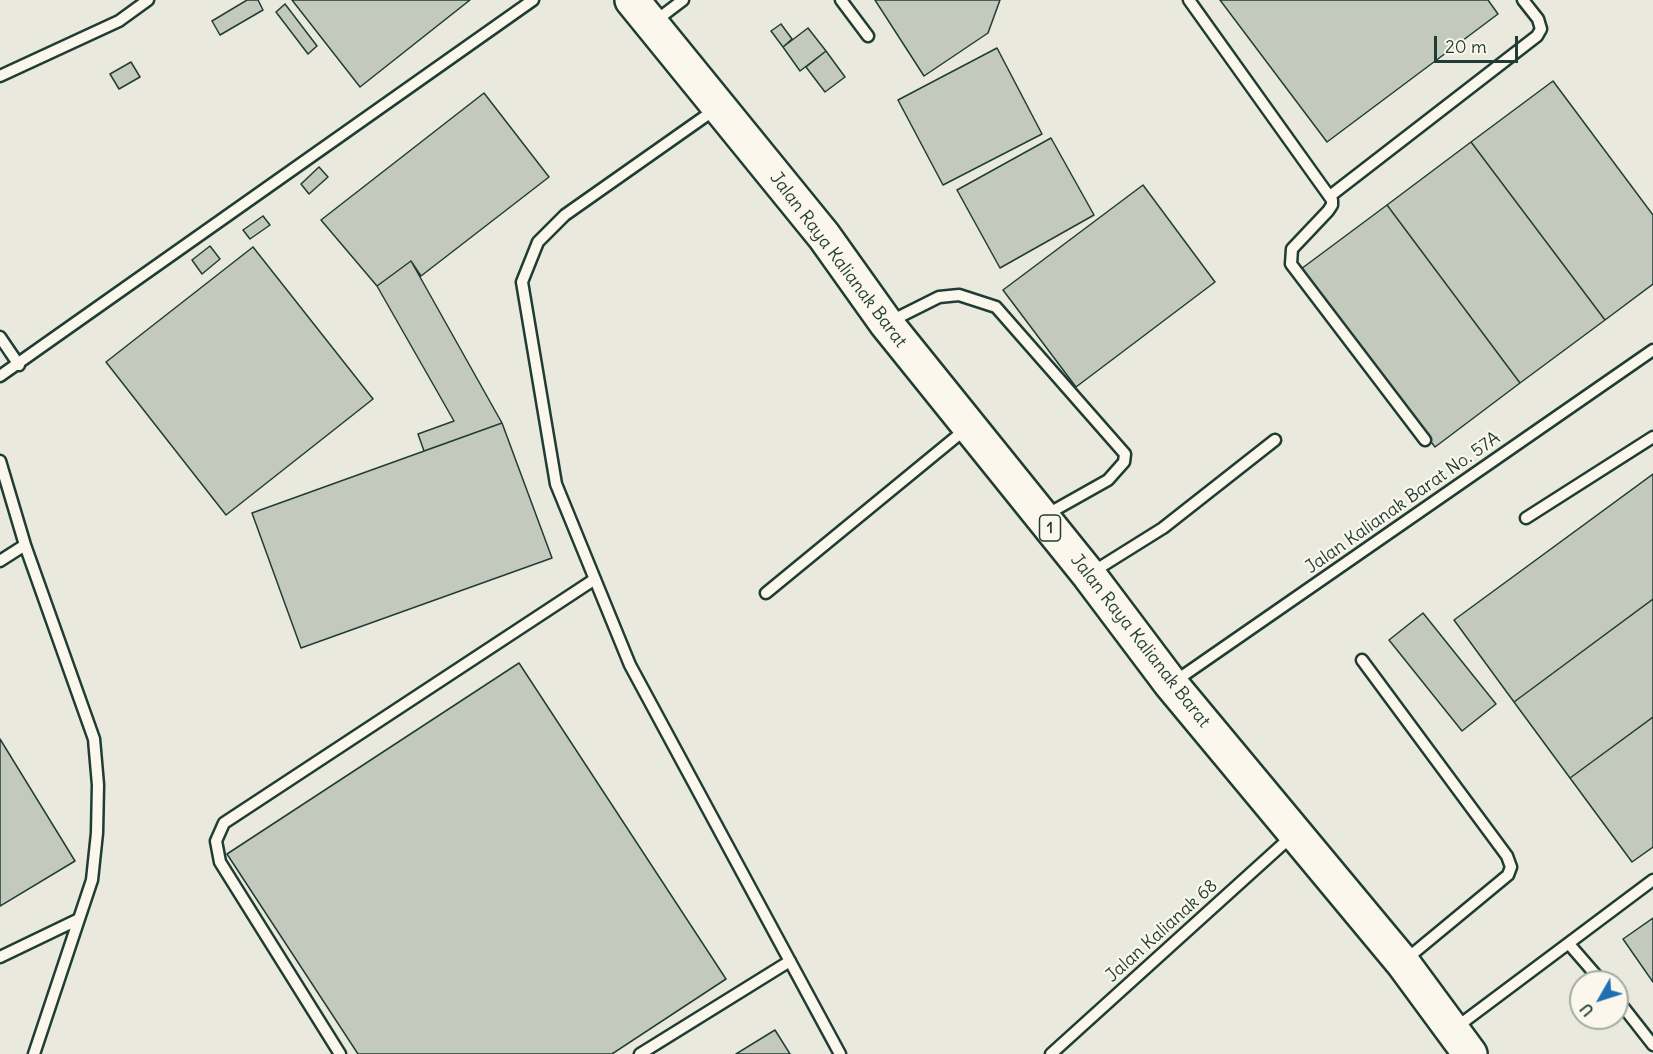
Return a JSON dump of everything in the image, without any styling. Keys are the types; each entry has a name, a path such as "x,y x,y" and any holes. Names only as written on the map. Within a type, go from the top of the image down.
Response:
{"highway":[{"name":"Jalan Raya Kalianak Barat","path":"642,12 824,236 886,323 1089,575 1171,684 1403,963 1461,1043"}],"lane":[{"path":"0,76 118,21 148,0"},
{"path":"0,376 533,0"},
{"path":"642,12 683,0"},
{"path":"841,0 868,36"},
{"path":"1189,0 1330,196 1332,205 1292,249 1291,264 1425,440"},
{"path":"1330,196 1537,36 1541,29 1538,19 1523,0"},
{"path":"718,107 565,215 538,242 522,282 556,484 630,665 840,1054"},
{"path":"886,323 939,297 959,295 996,307 1125,454 1124,462 1108,480 1042,518"},
{"path":"0,337 18,365"},
{"name":"Jalan Kalianak Barat No. 57A","path":"1171,684 1653,350"},
{"path":"766,593 969,426"},
{"path":"1526,518 1653,437"},
{"path":"1089,575 1163,528 1275,440"},
{"path":"0,461 25,545 93,739 98,785 97,833 92,880 34,1054"},
{"path":"0,561 25,545"},
{"path":"340,1054 220,862 216,841 224,823 595,579"},
{"path":"1362,660 1507,856 1511,867 1508,874 1403,963"},
{"name":"Jalan Kalianak 68","path":"1051,1054 1295,833"},
{"path":"1461,1043 1569,944 1653,880"},
{"path":"0,957 79,919"},
{"path":"1569,944 1592,970"},
{"path":"640,1054 790,961"},
{"path":"1629,1014 1653,1045"}],"shaded area":[{"path":"0,0 1653,0 1653,1054 0,1054"}],"building":[{"path":"247,0 258,0 263,10 220,35 212,21"},
{"path":"292,0 470,0 360,87"},
{"path":"875,0 1000,0 988,33 924,76"},
{"path":"1220,0 1488,0 1498,14 1327,142"},
{"path":"285,4 317,46 308,54 276,12"},
{"path":"781,24 792,39 783,47 771,31"},
{"path":"808,28 826,51 800,71 783,47"},
{"path":"997,48 1042,134 943,185 898,100"},
{"path":"826,51 845,77 825,92 806,67"},
{"path":"131,62 140,77 119,89 110,74"},
{"path":"1553,81 1653,215 1653,284 1605,320 1471,142"},
{"path":"484,93 549,177 421,276 411,261 377,286 321,220"},
{"path":"1051,138 1094,215 1000,268 957,190"},
{"path":"1471,142 1605,320 1520,383 1387,205"},
{"path":"319,167 328,177 309,194 301,184"},
{"path":"1143,185 1215,282 1076,387 1003,290"},
{"path":"1387,205 1520,383 1435,447 1301,269"},
{"path":"263,216 270,225 250,239 243,230"},
{"path":"210,246 220,259 202,274 192,260"},
{"path":"253,247 373,399 226,515 106,362"},
{"path":"411,261 502,423 424,451 418,434 454,421 377,286"},
{"path":"502,423 552,558 301,648 252,513"},
{"path":"1653,474 1653,599 1514,702 1454,620"},
{"path":"1653,599 1653,717 1570,778 1514,702"},
{"path":"1423,613 1496,704 1462,731 1389,640"},
{"path":"519,663 726,979 612,1054 358,1054 227,854"},
{"path":"1653,717 1653,847 1632,862 1570,778"},
{"path":"0,739 75,861 0,906"},
{"path":"1653,918 1653,982 1623,939"},
{"path":"775,1030 790,1054 736,1054"}]}
